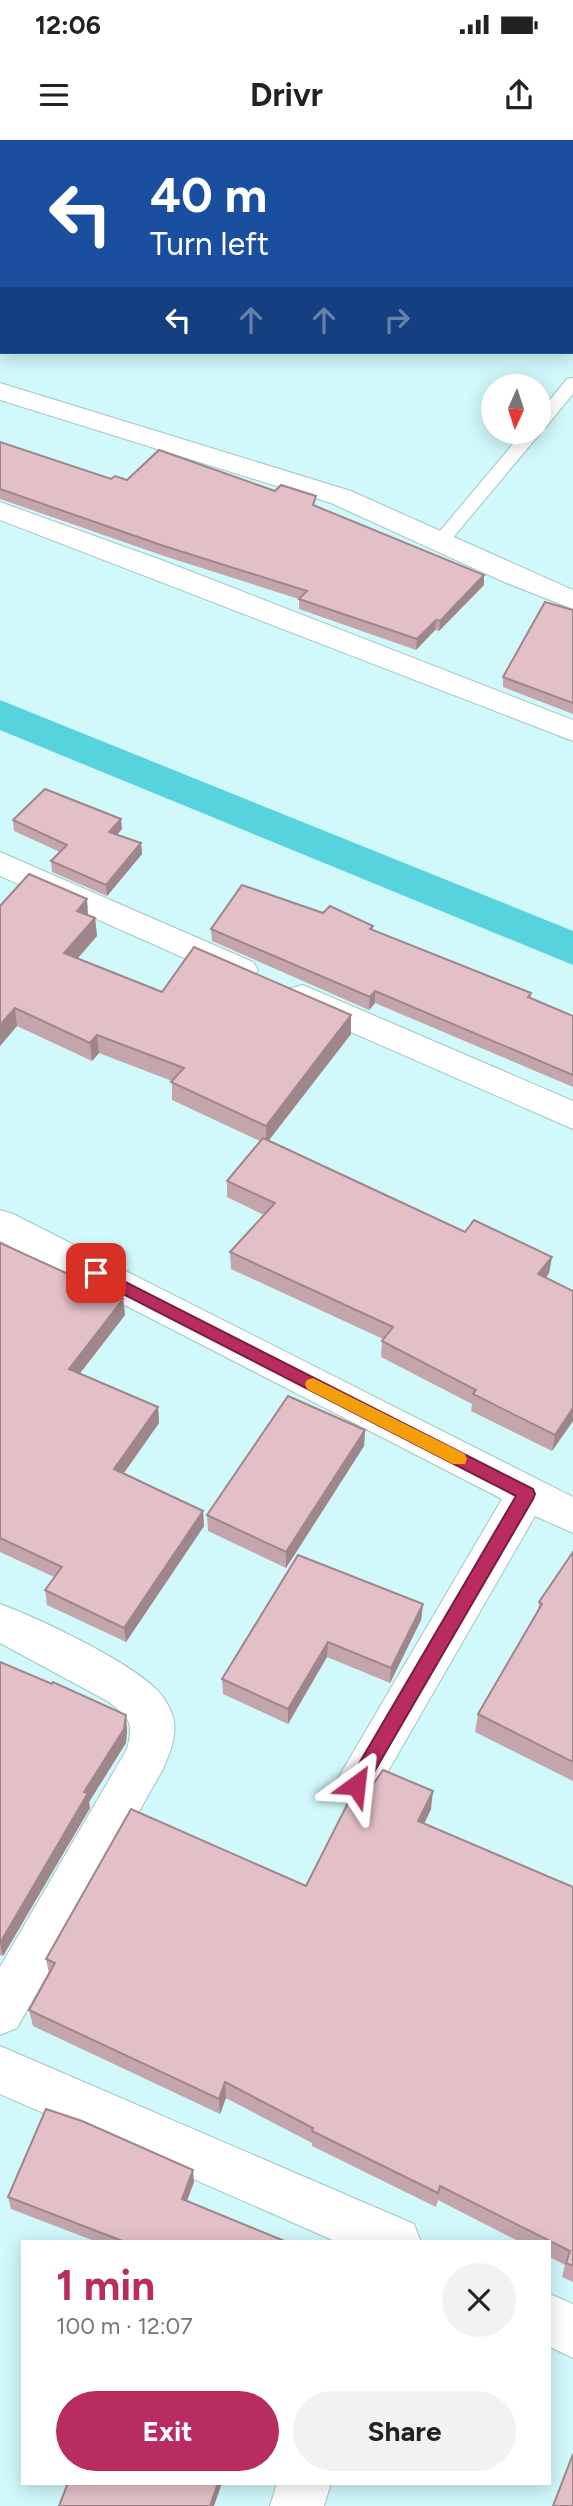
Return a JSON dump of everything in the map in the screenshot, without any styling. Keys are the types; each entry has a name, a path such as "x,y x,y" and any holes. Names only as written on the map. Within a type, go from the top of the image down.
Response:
{"street":[{"path":"0,391 290,480 382,512 493,568 573,600"},
{"path":"0,510 573,731"},
{"path":"0,863 573,1116"},
{"path":"0,1224 573,1516"},
{"path":"356,1785 527,1494"},
{"path":"0,1622 131,1692 149,1713 153,1733 147,1755 0,2012"},
{"path":"0,2070 385,2239"},
{"path":"551,2321 573,2332"},
{"path":"297,2506 303,2485"}],"lane":[{"path":"551,410 573,383"},
{"path":"440,542 522,444"}],"building":[{"path":"0,442 111,479 115,476 127,480 159,450 275,491 281,485 316,496 313,505 484,575 440,621 436,620 417,639 299,599 307,591 164,546 0,489"},
{"path":"545,602 573,610 573,703 503,677"},
{"path":"45,789 121,819 109,832 141,843 106,885 51,861 67,845 13,820"},
{"path":"29,874 87,899 77,911 95,918 64,953 162,992 194,947 351,1015 266,1126 171,1082 184,1068 97,1035 90,1043 15,1008 0,1025 0,906"},
{"path":"242,885 323,913 330,906 373,926 370,929 531,993 528,997 573,1016 573,1075 375,991 370,997 211,929"},
{"path":"263,1138 465,1232 474,1220 552,1257 538,1274 573,1291 573,1408 555,1435 473,1394 476,1390 382,1341 393,1327 230,1252 275,1203 227,1181"},
{"path":"0,1243 123,1299 69,1369 158,1407 114,1469 203,1511 124,1628 45,1590 62,1567 0,1538"},
{"path":"288,1396 365,1430 286,1552 207,1515"},
{"path":"573,1552 573,1762 478,1714 542,1604 539,1602"},
{"path":"298,1555 423,1604 391,1668 328,1642 288,1709 222,1679"},
{"path":"0,1662 52,1684 53,1682 126,1715 124,1729 84,1792 88,1793 0,1943"},
{"path":"383,1770 433,1791 418,1821 573,1887 573,2266 566,2263 570,2251 551,2240 440,2186 438,2193 312,2131 313,2128 225,2082 219,2099 29,2010 55,1963 46,1959 131,1809 306,1886 355,1789 374,1783"},
{"path":"46,2109 82,2121 193,2170 182,2199 282,2240 120,2240 8,2197"},
{"path":"573,2454 573,2506 553,2506"},
{"path":"67,2485 217,2485 210,2506 59,2506"}],"waterway":[{"path":"0,714 573,949"}],"slow traffic":[{"path":"313,1384 459,1459"}],"route":[{"path":"96,1273 527,1494 356,1785"}]}
